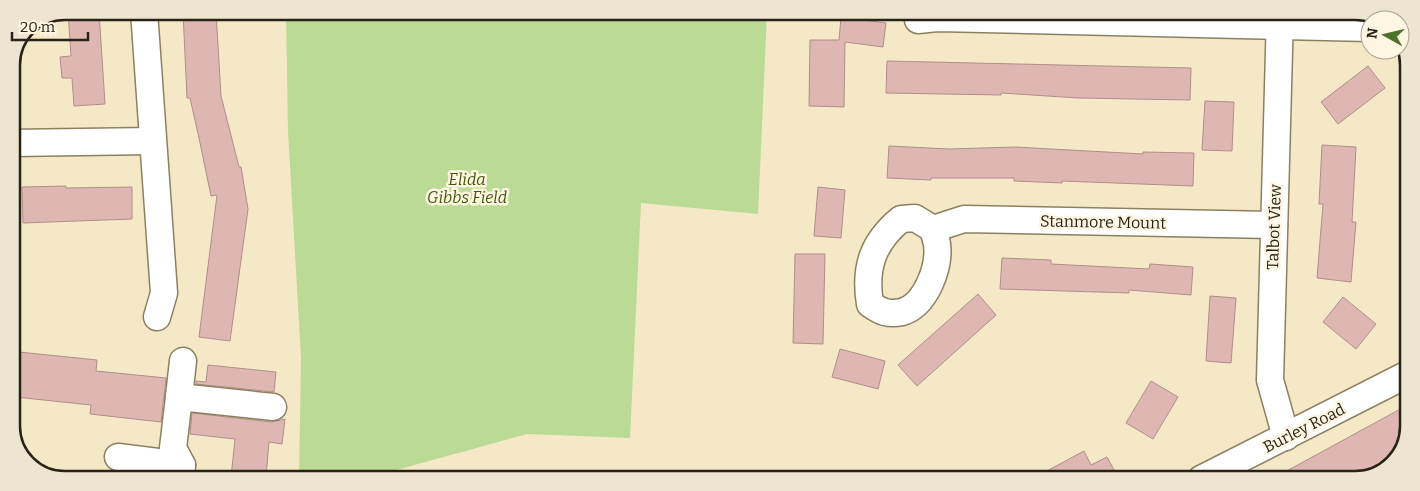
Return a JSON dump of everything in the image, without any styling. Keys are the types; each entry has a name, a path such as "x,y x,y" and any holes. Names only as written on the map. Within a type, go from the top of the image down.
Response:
{"street":[{"path":"145,20 164,293 157,316"},
{"path":"1280,20 1360,27"},
{"name":"Talbot View","path":"1280,20 1270,380 1286,437"},
{"path":"20,143 152,141"},
{"name":"Stanmore Mount","path":"933,228 964,219 1274,225"},
{"path":"182,471 173,448 184,361"},
{"name":"Burley Road","path":"1217,471 1400,378"},
{"path":"179,397 273,407"},
{"path":"118,457 182,471"}],"green space":[{"name":"Elida Gibbs Field","path":"286,20 767,20 758,214 641,203 630,438 527,434 392,471 299,471 301,358 288,131"}],"building":[{"path":"69,20 100,20 105,104 74,106 72,78 62,78 60,57 71,56"},
{"path":"183,20 216,20 221,96 239,167 241,167 248,209 230,341 199,337 217,195 211,196 190,98 187,98"},
{"path":"841,20 864,20 886,23 883,47 845,42 844,107 809,106 810,40 839,40"},
{"path":"887,61 1191,68 1190,100 1078,98 1001,93 1001,95 886,93"},
{"path":"1368,66 1385,88 1338,124 1321,102"},
{"path":"1205,101 1234,102 1232,151 1202,150"},
{"path":"1322,145 1356,147 1352,222 1356,222 1351,282 1317,278 1323,204 1319,204"},
{"path":"889,146 949,149 1015,147 1143,154 1143,152 1194,153 1193,186 1014,181 1014,178 931,178 931,180 887,178"},
{"path":"66,186 66,188 132,187 132,219 23,223 22,187"},
{"path":"818,187 845,190 841,238 814,236"},
{"path":"795,254 825,254 823,344 793,343"},
{"path":"1002,258 1051,260 1051,264 1149,269 1150,264 1193,267 1191,295 1129,290 1129,293 1000,289"},
{"path":"978,294 996,315 917,386 898,365"},
{"path":"1210,296 1236,298 1231,363 1206,361"},
{"path":"1343,297 1376,324 1356,349 1323,322"},
{"path":"840,349 885,361 878,389 832,377"},
{"path":"20,352 97,360 96,371 166,378 161,422 90,414 91,405 20,398"},
{"path":"208,365 276,372 274,392 196,384 196,381 206,382"},
{"path":"1151,381 1178,397 1153,439 1126,423"},
{"path":"1400,409 1398,440 1385,460 1375,466 1355,471 1287,471"},
{"path":"192,413 271,422 285,419 282,444 269,442 267,471 232,471 235,439 190,434"},
{"path":"1084,451 1091,465 1107,457 1115,471 1047,471"}]}
